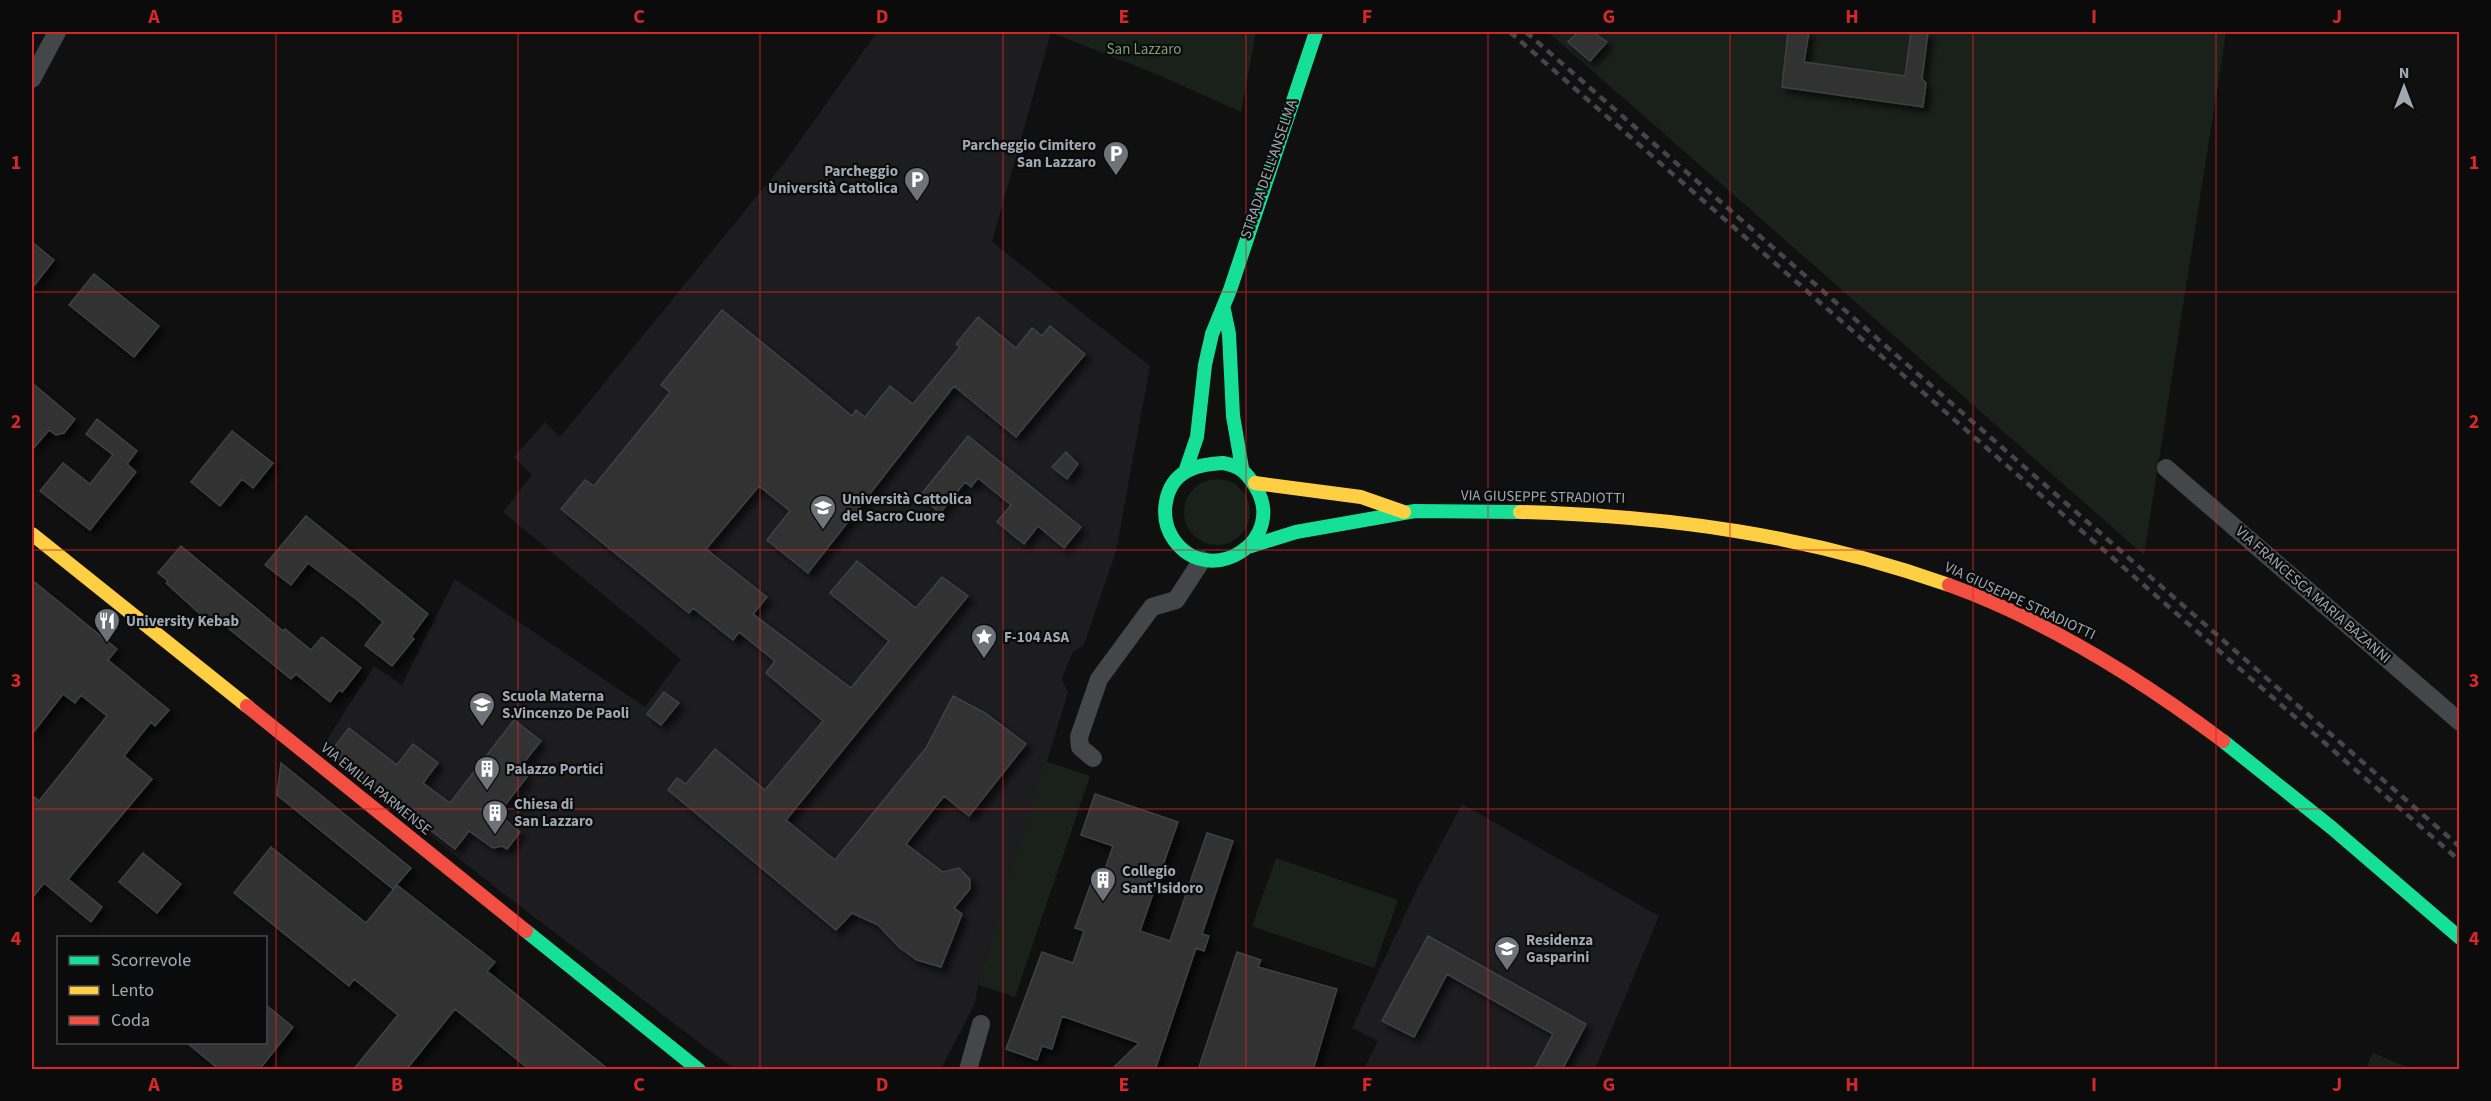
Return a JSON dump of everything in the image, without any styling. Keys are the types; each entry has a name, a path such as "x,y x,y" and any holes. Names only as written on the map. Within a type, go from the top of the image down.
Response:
{"main road":[{"name":"STRADA DELL'ANSELMA","path":"1185,472 1197,437 1210,344 1316,32"},
{"path":"1223,308 1229,334 1233,416 1242,468 1255,483 1264,512 1258,535 1251,546 1236,556 1220,561 1202,560 1186,553 1174,542 1166,523 1164,512 1168,493 1185,472 1223,463 1242,468"},
{"name":"VIA GIUSEPPE STRADIOTTI","path":"1255,483 1361,497 1404,512"},
{"name":"VIA GIUSEPPE STRADIOTTI","path":"1251,546 1275,534 1345,525 1404,512 1556,512 1696,521 1799,539 1946,584 2060,635 2166,699 2243,756 2460,938"},
{"name":"VIA EMILIA PARMENSE","path":"32,534 699,1070"}],"street":[{"path":"32,79 57,32"},
{"name":"VIA FRANCESCA MARIA BAZANNI","path":"2166,468 2460,722"},
{"path":"1092,759 1080,747 1079,737 1099,679 1152,607 1176,600 1202,560"},
{"path":"968,1070 981,1024"}],"shaded area":[{"name":"Università Cattolica del Sacro Cuore","path":"877,32 1051,32 992,242 1150,366 1116,551 1084,645 1072,653 1062,679 1068,693 978,985 975,1003 941,1069 734,1069 504,894 321,749 374,666 402,685 455,579 645,707 681,659 503,512 532,475 514,457 545,422 560,437 784,163"},
{"name":"Residenza Gasparini","path":"1462,804 1659,916 1595,1069 1364,1069 1378,1041 1352,1028 1417,889"}],"green space":[{"name":"San Lazzaro","path":"1050,32 1256,32 1241,112 1154,73"},
{"path":"1548,32 2226,32 2144,555"},
{"path":"1217,479 1230,481 1240,489 1248,499 1250,512 1248,525 1240,535 1230,543 1217,545 1204,543 1194,535 1186,525 1184,512 1186,499 1194,489 1204,481"},
{"path":"1045,761 1090,776 1015,997 978,985"},
{"path":"1276,858 1398,900 1374,968 1252,926"},
{"path":"2373,1053 2412,1069 2366,1069"}],"building":[{"path":"1578,32 1592,32 1607,42 1590,61 1568,42"},
{"path":"1788,32 1809,32 1804,62 1905,76 1911,32 1928,32 1922,79 1926,83 1923,107 1782,87"},
{"path":"32,242 54,260 32,288"},
{"path":"94,274 159,326 134,357 69,305"},
{"path":"722,310 852,416 856,410 865,417 890,386 913,404 960,347 956,344 978,317 1016,348 1032,328 1042,336 1050,326 1085,354 1016,437 954,386 808,573 767,540 790,511 759,486 706,549 767,597 753,614 851,688 889,641 830,593 857,561 916,608 942,577 968,596 786,820 835,860 926,748 953,696 985,713 1026,744 969,816 944,796 906,844 943,872 959,868 970,879 970,889 954,908 962,914 941,967 917,960 900,948 878,925 852,913 836,930 668,790 677,778 686,784 715,749 765,790 823,721 766,673 775,661 739,632 733,640 693,608 689,613 561,509 585,480 594,486 660,405 670,392 661,385"},
{"path":"32,383 75,419 64,433 56,435 49,430 32,450"},
{"path":"97,419 137,451 127,464 136,472 90,530 40,491 63,463 90,484 113,455 86,434"},
{"path":"232,431 273,463 253,488 242,479 220,506 191,482"},
{"path":"968,436 1081,527 1064,548 1038,526 1024,544 997,522 1011,505 978,478 971,487 965,482 940,513 920,496"},
{"path":"1066,452 1078,464 1067,479 1052,467"},
{"path":"306,516 428,614 411,637 414,639 392,666 365,645 383,622 356,599 308,563 291,585 265,565"},
{"path":"181,546 283,631 285,629 311,650 322,637 361,668 342,692 339,690 330,702 296,674 291,679 217,619 212,625 166,583 168,581 158,573"},
{"path":"32,580 117,649 108,660 169,710 155,726 151,722 124,756 152,779 68,879 102,907 91,922 44,883 32,898 32,795 39,801 107,716 81,695 75,703 63,694 32,734"},
{"path":"664,692 679,703 661,725 647,714"},
{"name":"Palazzo Portici","path":"514,720 541,741 518,770 527,777 498,814 520,832 507,849 502,846 493,848 469,831 455,849 330,753 349,728 397,765 413,744 438,763 423,783 450,803"},
{"path":"281,763 411,868 393,889 277,795"},
{"path":"1095,794 1178,822 1140,931 1170,941 1207,833 1233,841 1202,934 1209,936 1204,951 1196,948 1155,1070 1111,1070 1139,1043 1062,1016 1052,1049 1042,1046 1037,1060 1006,1049 1042,952 1073,963 1084,931 1075,928 1094,875 1102,878 1113,846 1081,835"},
{"path":"271,847 366,923 397,885 495,962 487,971 609,1070 530,1070 455,1009 406,1070 353,1070 398,1015 354,979 349,986 234,893"},
{"path":"143,853 181,884 157,913 119,882"},
{"path":"1428,936 1586,1024 1562,1070 1534,1070 1553,1034 1447,974 1414,1037 1382,1021"},
{"path":"1237,952 1261,960 1258,967 1337,989 1313,1070 1198,1070"},
{"path":"267,1006 293,1027 259,1070 220,1070 188,1044 267,1044"}],"railway":[{"path":"1510,32 2460,861"},
{"path":"1526,32 2460,847"}],"traffic: fast":[{"path":"1185,472 1197,437 1205,365 1212,334 1230,290 1316,32"},
{"path":"1224,310 1229,334 1233,416 1242,468"},
{"path":"1223,463 1242,470 1255,486 1263,506 1262,524 1254,540 1241,552 1224,559 1207,560 1189,554 1174,540 1166,522 1166,502 1173,484 1187,471 1200,466 1223,463"},
{"path":"1251,546 1296,532 1415,511 1520,512"},
{"path":"2223,741 2332,828 2460,938"},
{"path":"526,931 699,1070"}],"traffic: slow":[{"path":"1255,483 1361,497 1404,512"},
{"path":"1520,512 1630,518 1738,531 1843,553 1949,585"},
{"path":"32,534 247,706"}],"traffic: jam":[{"path":"1949,585 2022,616 2092,653 2159,695 2223,741"},
{"path":"247,706 526,931"}],"place":[{"name":"Parcheggio Cimitero San Lazzaro","path":"1116,177"},
{"name":"Parcheggio Università Cattolica","path":"917,203"},
{"name":"Università Cattolica del Sacro Cuore","path":"823,531"},
{"name":"University Kebab","path":"107,644"},
{"name":"F-104 ASA","path":"984,660"},
{"name":"Scuola Materna S.Vincenzo De Paoli","path":"482,728"},
{"name":"Palazzo Portici","path":"487,792"},
{"name":"Chiesa di San Lazzaro","path":"495,836"},
{"name":"Collegio Sant'Isidoro","path":"1103,903"},
{"name":"Residenza Gasparini","path":"1507,972"}]}
